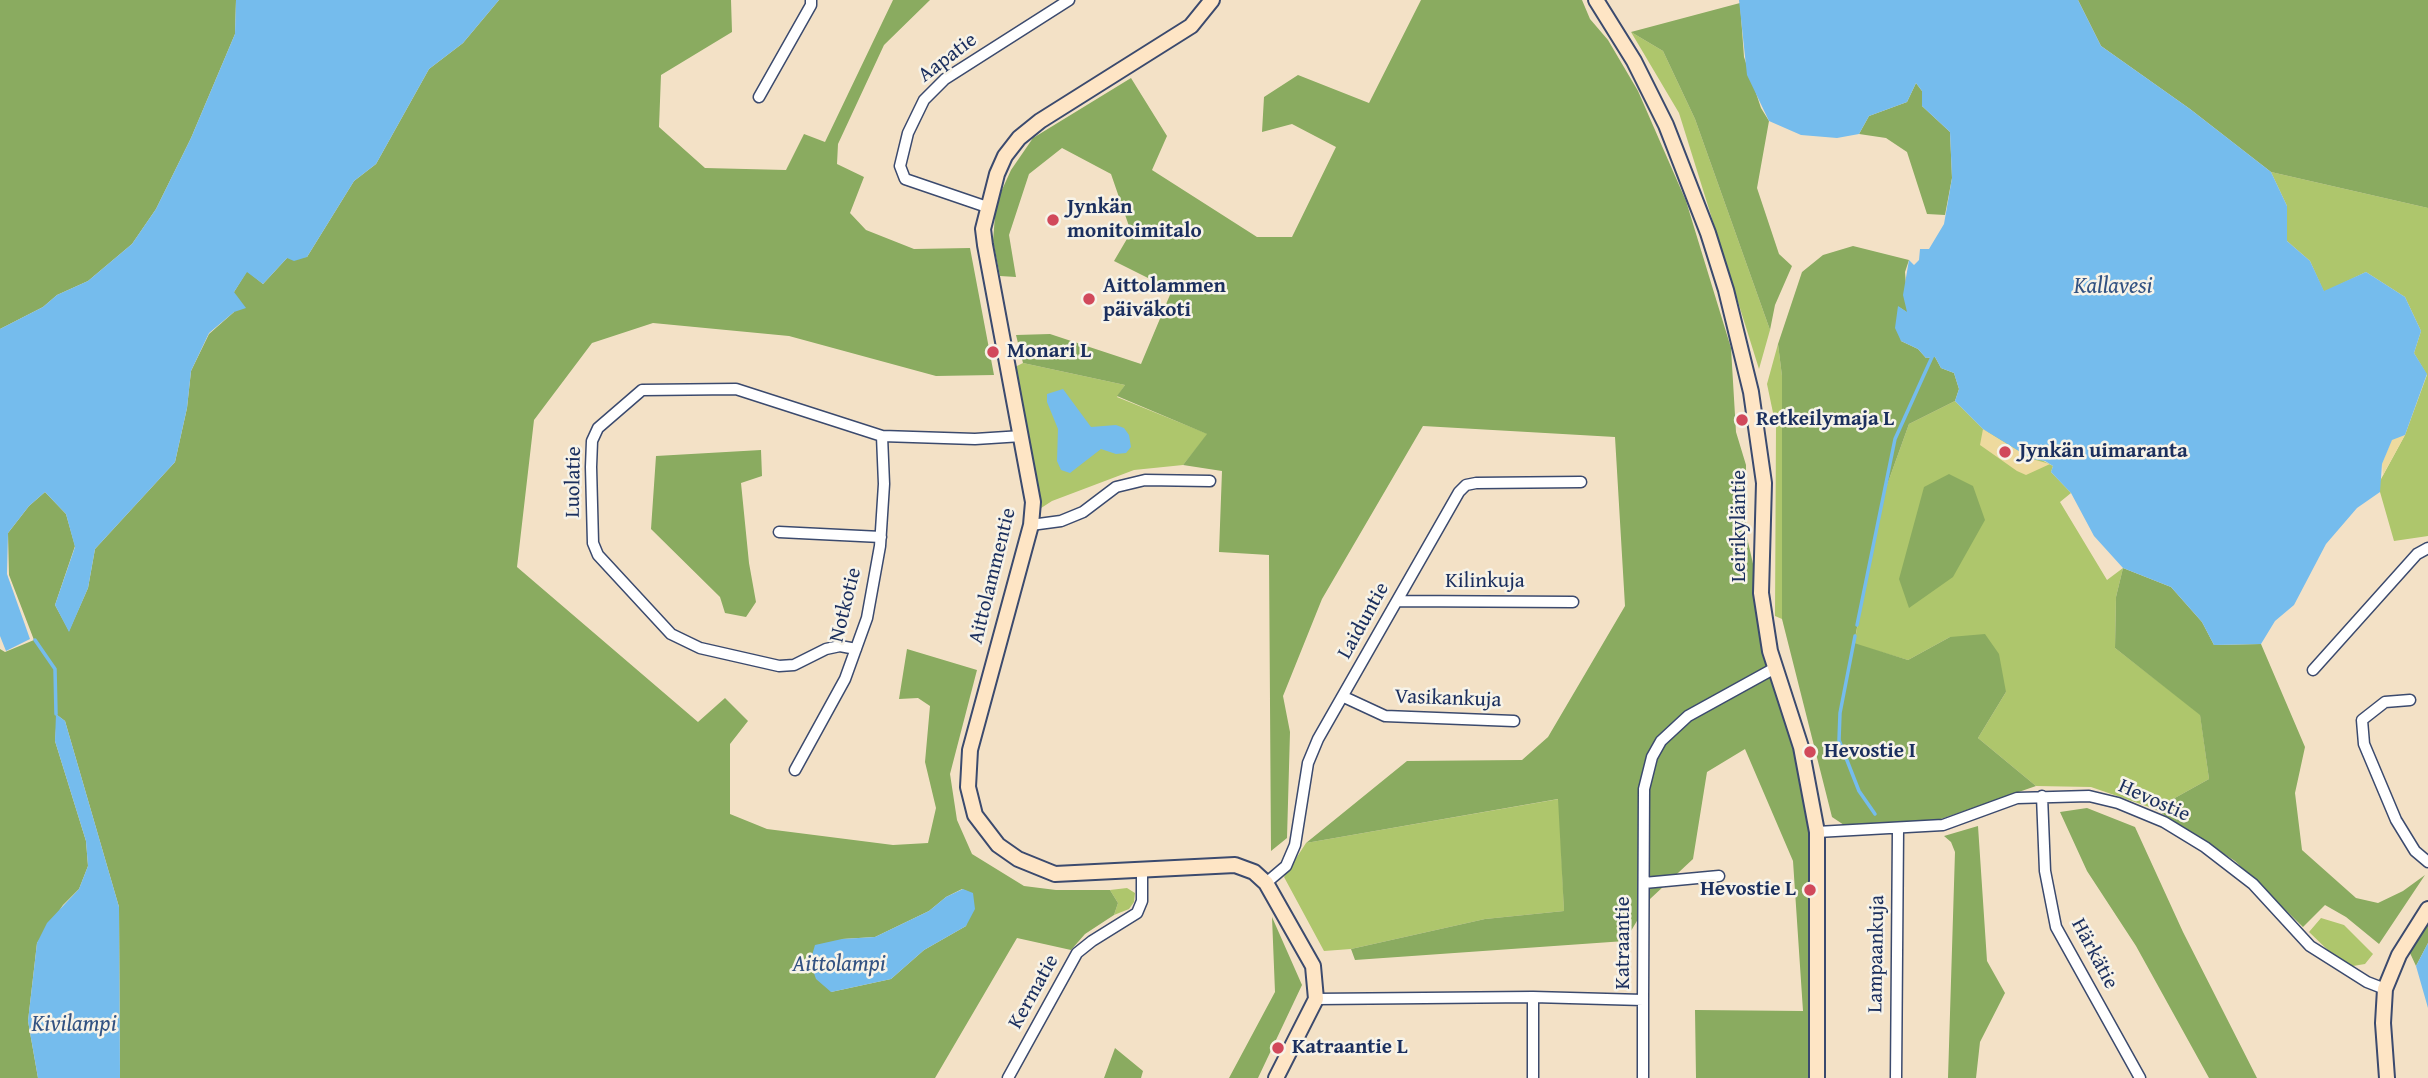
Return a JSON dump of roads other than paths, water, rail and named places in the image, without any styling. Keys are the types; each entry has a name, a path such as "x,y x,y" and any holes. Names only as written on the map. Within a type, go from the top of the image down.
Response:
{"street":[{"path":"759,97 811,5 811,0"},
{"name":"Aapatie","path":"987,207 905,180 900,166 908,133 923,100 945,79 1069,0"},
{"name":"Aittolammentie","path":"1212,0 1191,26 1040,121 1019,138 1005,156 987,207 983,229 985,245 1023,436 1033,502 1031,525 970,750 968,787 975,816 998,845 1018,859 1055,874 1235,865 1254,872 1266,883 1313,967 1317,999"},
{"name":"Leirikyläntie","path":"1596,0 1634,61 1666,125 1708,233 1726,290 1751,392 1761,450 1763,483 1761,593 1775,668 1804,760 1817,832 1817,1078"},
{"name":"Luolatie","path":"856,649 840,646 826,649 794,665 779,666 700,648 671,634 598,555 593,543 592,441 598,428 631,396 642,390 736,389 882,436 975,439 1023,436"},
{"name":"Notkotie","path":"795,770 845,679 867,618 881,537 882,436"},
{"path":"1031,525 1061,521 1083,512 1116,487 1144,480 1210,481"},
{"name":"Laiduntie","path":"1266,883 1286,866 1295,845 1308,762 1459,492 1466,485 1581,482"},
{"path":"779,532 881,537"},
{"path":"2313,670 2417,554 2428,548"},
{"name":"Kilinkuja","path":"1396,601 1573,602"},
{"name":"Katraantie","path":"1317,999 1533,997 1643,1000 1644,789 1652,757 1661,741 1688,716 1775,668"},
{"name":"Vasikankuja","path":"1343,697 1385,716 1514,721"},
{"path":"2410,700 2385,702 2362,720 2364,744 2396,820 2415,850 2428,862"},
{"name":"Härkätie","path":"2042,796 2045,871 2056,927 2140,1078"},
{"name":"Hevostie","path":"1817,832 1898,830 1943,825 2017,798 2099,798 2118,803 2164,822 2205,846 2253,884 2310,946 2367,982 2385,989"},
{"name":"Lampaankuja","path":"1896,1078 1898,830"},
{"name":"Kermatie","path":"1008,1078 1077,953 1137,913 1142,901 1142,871"},
{"path":"1643,883 1719,876"},
{"path":"2387,1078 2383,1023 2385,989 2399,955 2428,909"},
{"path":"1533,997 1533,1078"},
{"path":"1276,1078 1317,999"},
{"path":"1643,1000 1643,1078"}],"water":[{"path":"236,0 499,0 463,43 429,69 376,164 354,181 307,257 294,261 287,258 263,284 247,272 234,292 246,308 234,312 209,333 191,371 187,408 175,462 95,549 88,588 69,632 55,605 75,547 66,514 45,492 29,506 8,533 7,574 30,639 6,651 0,636 0,329 43,307 57,295 88,281 132,244 156,209 191,138 235,34"},
{"name":"Kallavesi","path":"1739,0 2078,0 2101,46 2190,109 2271,172 2287,206 2287,241 2310,261 2324,291 2366,272 2405,297 2421,331 2414,353 2427,374 2405,435 2392,440 2382,464 2380,492 2357,508 2326,544 2294,605 2275,621 2261,644 2214,645 2202,622 2171,587 2123,568 2094,536 2071,493 2051,472 2053,466 2045,461 2032,459 1983,429 1955,401 1959,389 1954,373 1941,368 1935,357 1926,358 1918,349 1901,341 1895,328 1898,306 1907,312 1903,295 1909,260 1914,265 1919,260 1920,249 1929,249 1944,224 1952,178 1950,132 1922,106 1922,91 1916,83 1907,102 1869,116 1859,134 1837,138 1801,135 1769,121 1747,75"},
{"path":"1063,389 1091,427 1116,425 1124,428 1129,435 1131,447 1126,453 1116,454 1101,449 1070,473 1061,470 1057,461 1058,429 1047,402 1047,394"},
{"name":"Kivilampi","path":"56,714 65,721 119,907 120,1078 38,1078 28,1021 37,943 47,923 79,889 88,866 86,841 55,741"},
{"name":"Aittolampi","path":"963,889 973,893 975,909 966,926 924,950 891,979 831,992 816,979 810,962 815,945 842,939 875,937 929,911 946,897"},
{"path":"2428,943 2428,1008 2416,966"}],"waterway":[{"path":"1857,625 1895,439 1932,357"},
{"path":"1855,636 1840,713 1839,740 1859,791 1875,814"},
{"path":"35,640 55,669 56,714"}],"place":[{"name":"Jynkän monitoimitalo","path":"1053,220"},
{"name":"Aittolammen päiväkoti","path":"1089,299"},
{"name":"Monari L","path":"993,352"},
{"name":"Retkeilymaja L","path":"1742,420"},
{"name":"Jynkän uimaranta","path":"2005,452"},
{"name":"Hevostie I","path":"1810,752"},
{"name":"Hevostie L","path":"1810,890"},
{"name":"Katraantie L","path":"1278,1048"}]}
